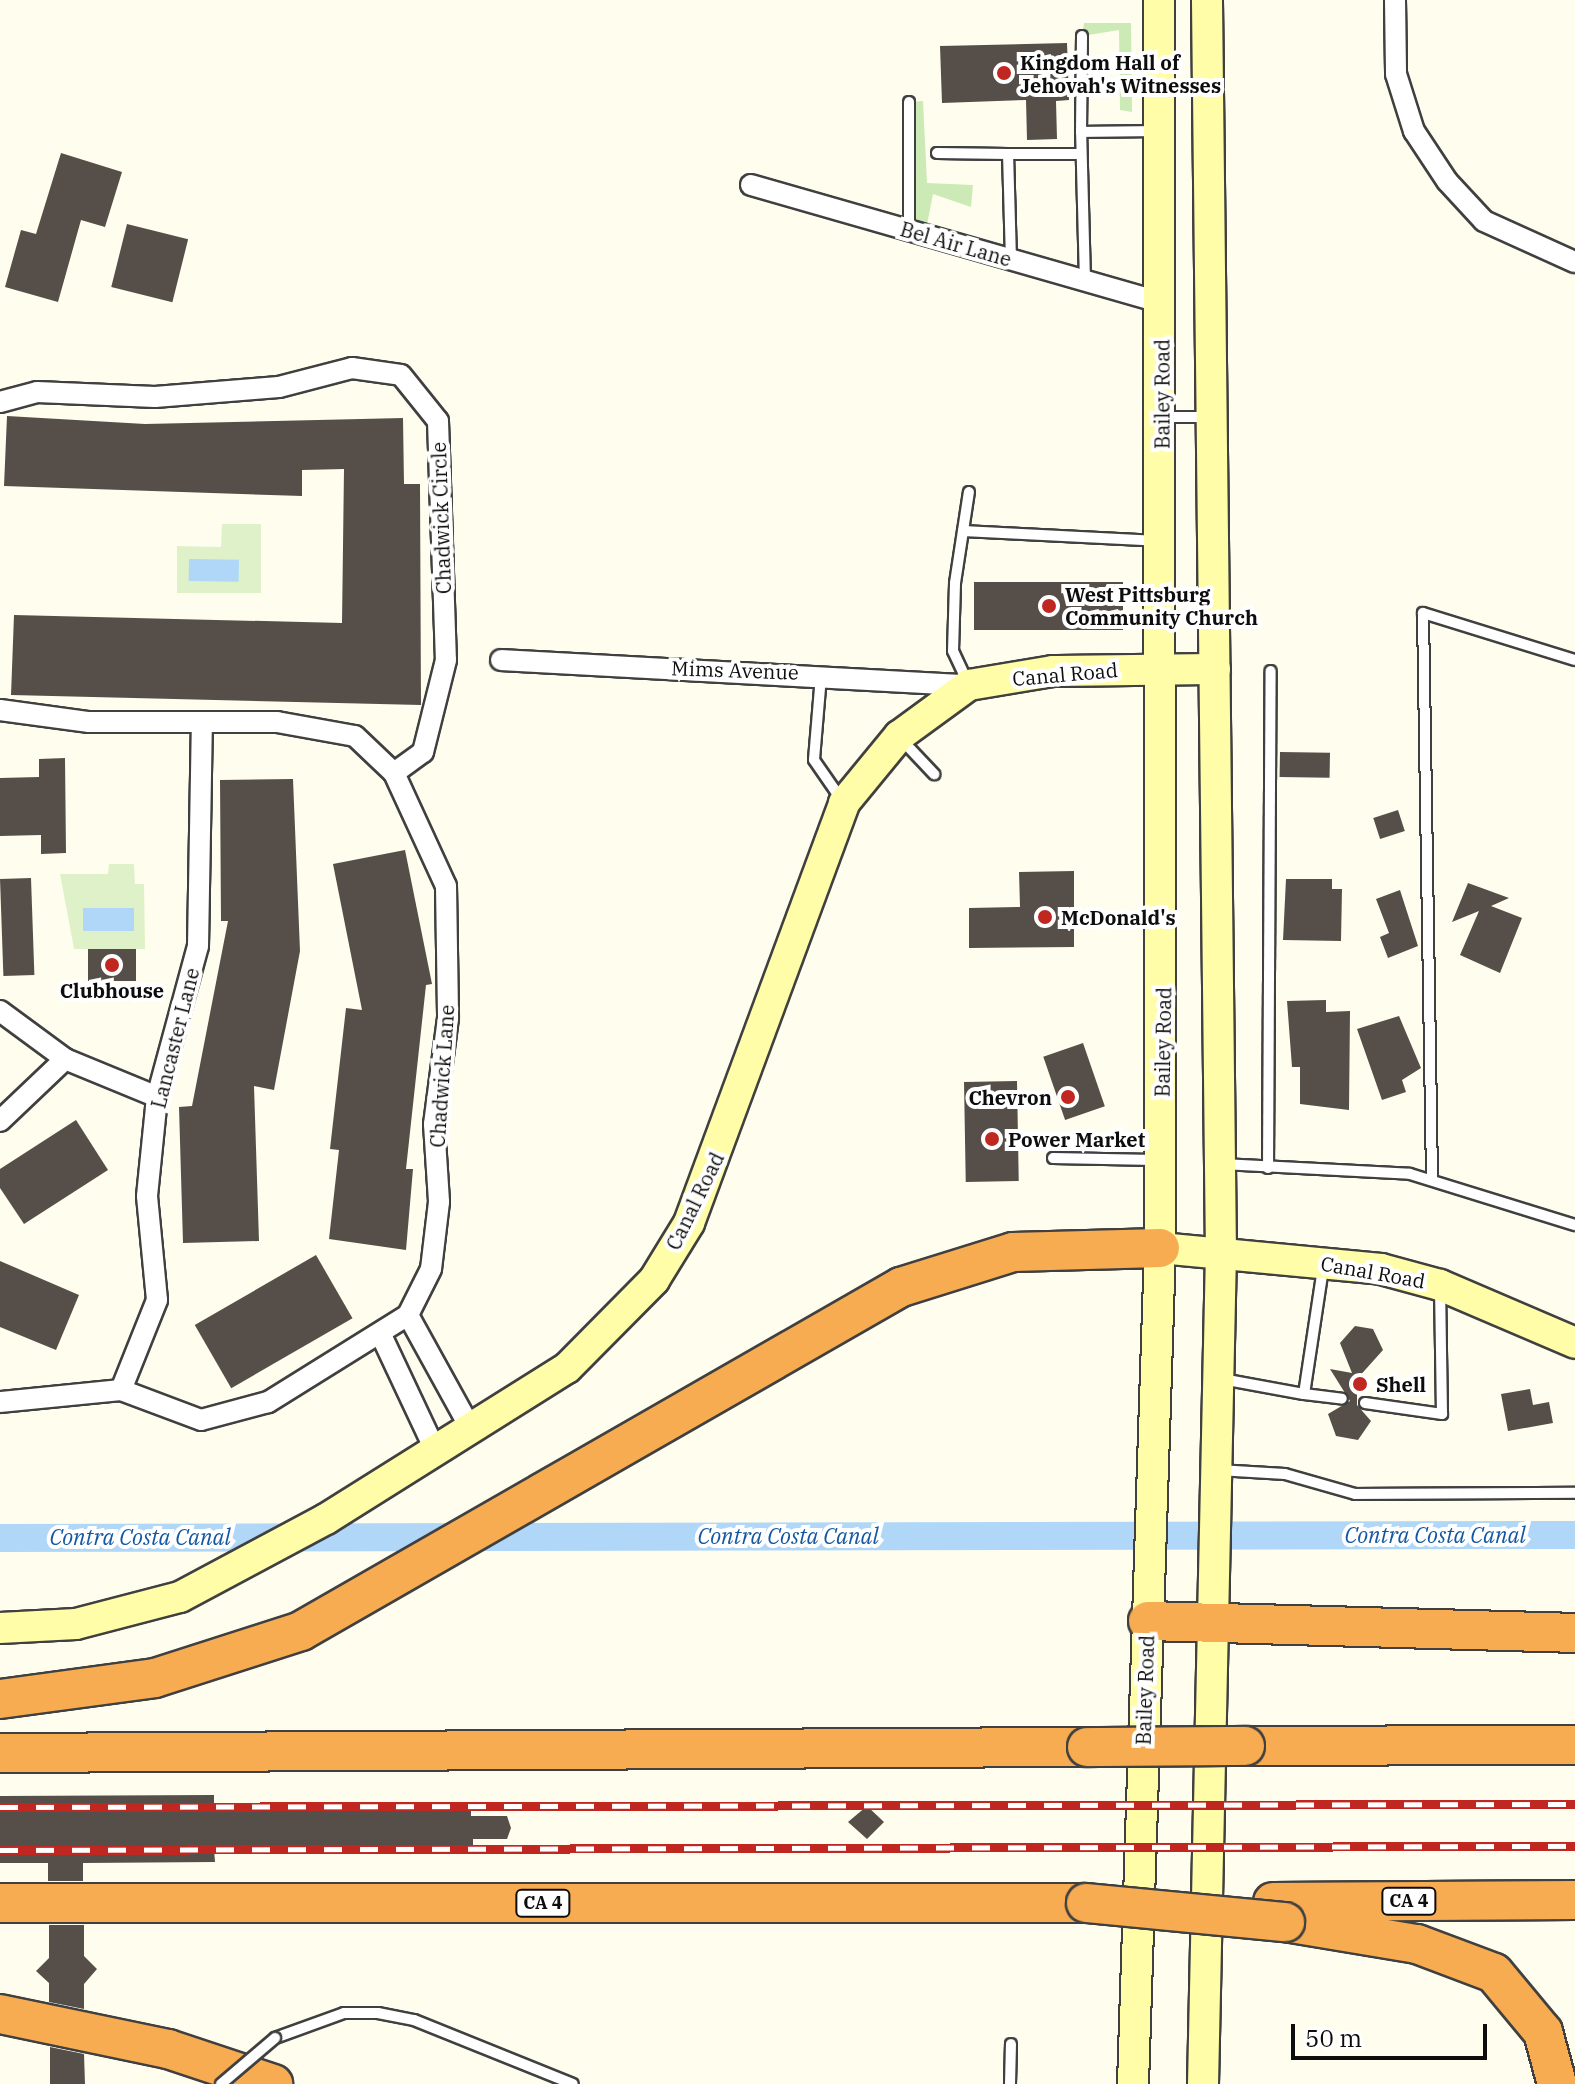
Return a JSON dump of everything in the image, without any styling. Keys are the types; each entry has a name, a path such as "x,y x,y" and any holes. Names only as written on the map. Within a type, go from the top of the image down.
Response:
{"highway":[{"path":"0,1699 155,1678 301,1631 841,1318 963,1264 1060,1247 1160,1248"},
{"path":"1148,1621 1575,1633"},
{"path":"0,1753 1575,1745"},
{"name":"CA 4","path":"0,1903 1575,1900"},
{"path":"1086,1903 1285,1922 1417,1944 1494,1973 1543,2032 1557,2084"},
{"path":"0,2014 168,2049 273,2084"}],"main road":[{"name":"Bailey Road","path":"1133,2084 1160,1248 1164,541 1159,0"},
{"path":"1203,2084 1221,1255 1207,0"},
{"name":"Canal Road","path":"0,1628 127,1614 238,1569 472,1431 611,1329 654,1280 689,1223 844,803 899,736 969,685 1053,671 1164,667 1215,669"},
{"name":"Canal Road","path":"1160,1248 1324,1262 1440,1285 1575,1343"}],"street":[{"path":"1395,0 1396,74 1414,131 1447,181 1484,221 1575,262"},
{"name":"Bel Air Lane","path":"751,185 1162,303"},
{"name":"Chadwick Circle","path":"0,402 37,392 155,397 279,387 352,368 401,375 438,421 446,660 423,752 394,773"},
{"name":"Mims Avenue","path":"501,660 822,674 969,685"},
{"name":"Chadwick Lane","path":"0,710 202,726 277,722 355,736 394,773 446,886 448,1018 434,1124 439,1202 431,1269 408,1315 382,1337 268,1402 201,1420 121,1390"},
{"name":"Lancaster Lane","path":"121,1390 157,1300 147,1196 157,1097 198,946 202,726"},
{"path":"0,1011 65,1059 157,1097"},
{"path":"0,1121 65,1059"},
{"path":"408,1315 472,1431"},
{"path":"382,1337 436,1452"},
{"path":"0,1402 121,1390"}],"lane":[{"path":"1082,36 1081,154 1085,281"},
{"path":"909,102 909,231"},
{"path":"1081,132 1160,131"},
{"path":"937,153 1081,154"},
{"path":"1008,154 1011,260"},
{"path":"1163,417 1213,417"},
{"path":"969,492 953,651 969,685"},
{"path":"963,531 1164,541"},
{"path":"1432,1179 1423,613 1575,660"},
{"path":"1268,1168 1271,671"},
{"path":"822,674 814,760 844,803"},
{"path":"899,736 934,774"},
{"path":"1053,1158 1161,1161"},
{"path":"1220,1164 1432,1179 1575,1225"},
{"path":"1304,1394 1324,1262"},
{"path":"1365,1403 1442,1414 1440,1285"},
{"path":"1218,1378 1342,1399"},
{"path":"1216,1482 1285,1474 1355,1494 1575,1493"},
{"path":"221,2084 275,2038 344,2013 378,2013 427,2024 573,2084"},
{"path":"1010,2084 1011,2044"}],"green space":[{"path":"1084,23 1131,23 1132,112 1120,110 1119,30 1082,36"},
{"path":"923,101 927,183 973,185 971,207 933,194 925,235 909,231 909,102"},
{"path":"222,524 261,524 261,593 177,593 177,546 221,547"},
{"path":"109,864 134,864 135,884 144,884 145,949 74,949 60,874 108,874"}],"water":[{"path":"189,559 239,560 239,582 189,581"},
{"path":"83,908 134,908 134,931 83,931"}],"building":[{"name":"Kingdom Hall of Jehovah's Witnesses","path":"1067,43 1069,100 1056,101 1057,139 1027,140 1026,100 942,103 940,46"},
{"path":"61,153 122,172 105,227 81,220 58,302 5,287 21,230 36,234"},
{"path":"127,224 188,239 172,302 111,287"},
{"path":"7,416 145,424 403,418 404,484 420,484 421,705 11,695 14,615 342,623 344,469 302,470 302,496 4,486"},
{"name":"West Pittsburg Community Church","path":"974,582 1123,582 1123,630 974,630"},
{"path":"1280,752 1330,753 1330,778 1280,777"},
{"path":"65,758 66,853 41,854 41,835 0,836 0,778 39,777 39,759"},
{"path":"293,779 300,951 274,1090 254,1086 259,1241 183,1243 179,1107 192,1106 228,921 221,921 220,780"},
{"path":"1398,810 1405,831 1380,839 1373,818"},
{"path":"405,850 432,984 426,985 406,1169 413,1169 406,1250 329,1239 339,1150 330,1149 346,1008 362,1010 333,864"},
{"path":"1074,871 1074,947 969,948 969,908 1020,907 1019,872"},
{"path":"31,878 34,975 3,976 0,879"},
{"path":"1286,879 1332,879 1332,889 1342,889 1341,941 1283,940"},
{"path":"1468,883 1509,898 1491,906 1522,918 1500,973 1460,955 1479,911 1452,922"},
{"path":"1400,890 1418,946 1388,958 1380,937 1389,933 1376,899"},
{"name":"Clubhouse","path":"88,949 136,949 136,981 88,981"},
{"path":"1326,1000 1326,1012 1350,1011 1349,1110 1300,1104 1300,1067 1292,1067 1287,1001"},
{"path":"1399,1016 1421,1068 1402,1080 1406,1092 1382,1100 1357,1029"},
{"path":"1083,1043 1105,1106 1065,1120 1043,1057"},
{"path":"1017,1081 1019,1181 966,1182 964,1082"},
{"path":"76,1120 108,1170 24,1224 0,1188 0,1169"},
{"path":"316,1255 352,1318 231,1388 195,1325"},
{"path":"0,1261 79,1295 56,1350 0,1327"},
{"path":"1355,1326 1373,1329 1383,1350 1357,1379 1357,1405 1371,1421 1358,1440 1336,1436 1328,1414 1350,1401 1330,1369 1352,1373 1340,1343"},
{"path":"1530,1389 1533,1405 1549,1402 1553,1423 1508,1431 1501,1394"},
{"path":"214,1795 214,1806 471,1806 471,1816 507,1816 511,1828 507,1839 473,1839 473,1849 423,1853 214,1849 215,1862 83,1863 83,1881 48,1881 48,1863 0,1863 0,1796"},
{"path":"867,1806 884,1822 867,1839 848,1822"},
{"path":"49,1925 84,1925 84,1956 97,1969 84,1984 84,2009 49,2002 49,1983 36,1971 49,1958"},
{"path":"50,2047 84,2054 85,2084 50,2084"}],"waterway":[{"name":"Contra Costa Canal","path":"0,1538 1575,1535"}],"railway":[{"path":"0,1807 1575,1804"},
{"path":"0,1850 1575,1846"}],"place":[{"name":"Kingdom Hall of Jehovah's Witnesses","path":"1004,73"},
{"name":"West Pittsburg Community Church","path":"1049,606"},
{"name":"McDonald's","path":"1045,917"},
{"name":"Clubhouse","path":"112,965"},
{"name":"Chevron","path":"1068,1097"},
{"name":"Power Market","path":"992,1139"},
{"name":"Shell","path":"1360,1384"}]}
